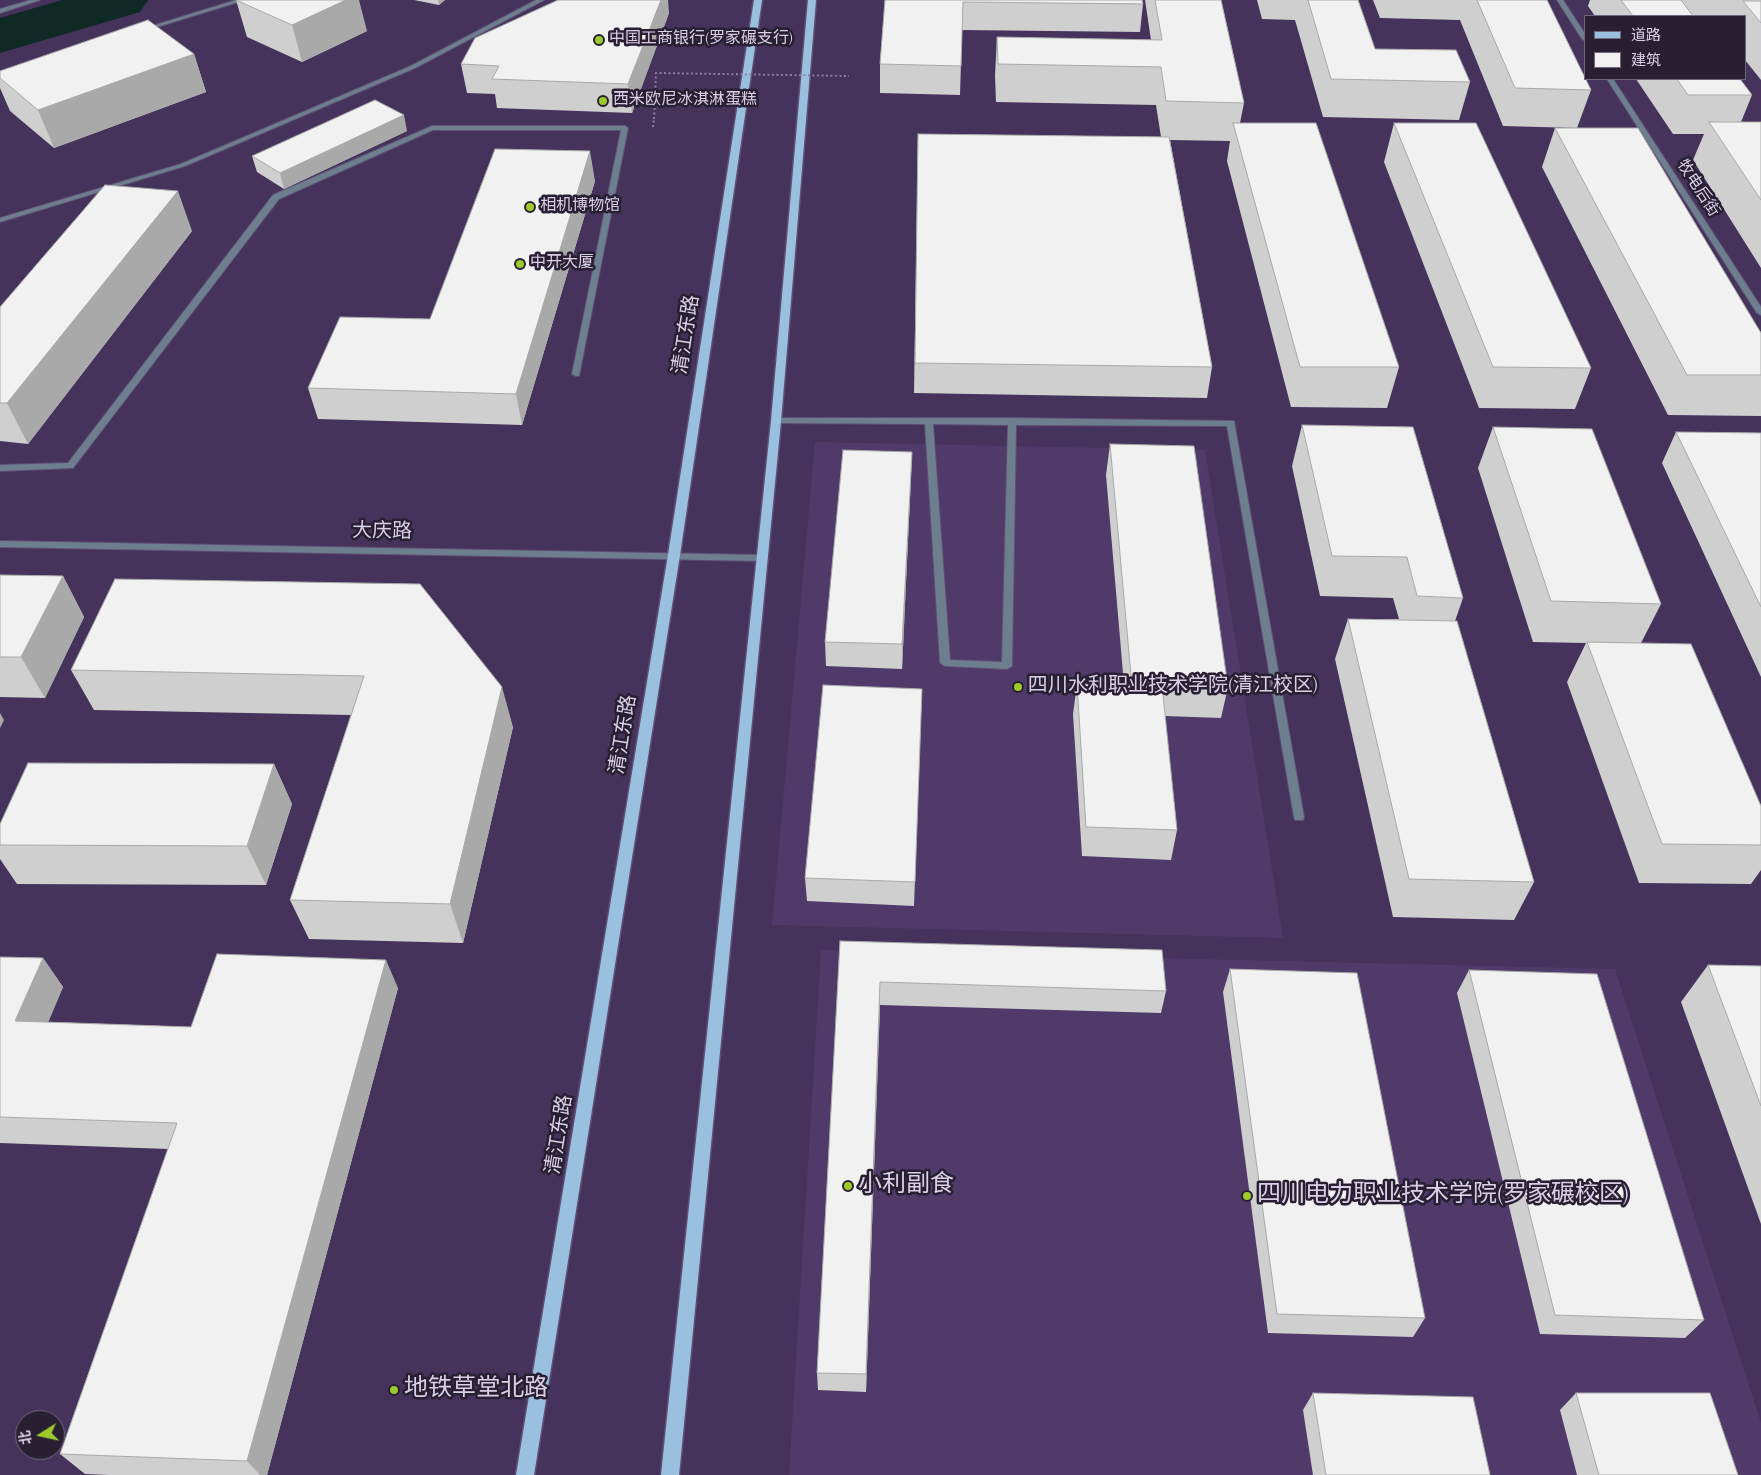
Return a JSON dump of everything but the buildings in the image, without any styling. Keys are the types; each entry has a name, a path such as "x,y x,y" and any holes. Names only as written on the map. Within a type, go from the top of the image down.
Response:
{"main road":[{"name":"清江东路","path":"525,1475 674,555 758,0"},
{"path":"670,1475 776,421 812,0"}],"street":[{"path":"0,11 37,0"},
{"path":"130,34 242,0"},
{"path":"0,220 183,165 413,67 541,0"},
{"path":"1560,0 1584,37"},
{"name":"牧电后街","path":"1611,80 1761,314"},
{"path":"0,468 70,466 276,197 432,128 625,128 576,374"},
{"path":"776,421 1231,423 1299,817"},
{"path":"929,421 945,663 1007,666 1012,421"},
{"name":"大庆路","path":"0,544 762,558"}],"path":[{"path":"654,119 656,73 849,76"}],"shaded area":[{"name":"四川水利职业技术学院(清江校区)","path":"815,442 1205,450 1283,938 772,925"},
{"name":"四川电力职业技术学院(罗家碾校区)","path":"821,950 1615,969 1761,1423 1761,1475 789,1475"}],"waterway":[{"path":"0,36 121,0"}],"place":[{"name":"中国工商银行(罗家碾支行)","path":"599,40"},
{"name":"西米欧尼冰淇淋蛋糕","path":"603,101"},
{"name":"相机博物馆","path":"530,207"},
{"name":"中开大厦","path":"520,264"},
{"name":"四川水利职业技术学院(清江校区)","path":"1018,687"},
{"name":"小利副食","path":"848,1186"},
{"name":"四川电力职业技术学院(罗家碾校区)","path":"1247,1196"},
{"name":"地铁草堂北路","path":"394,1390"}]}
